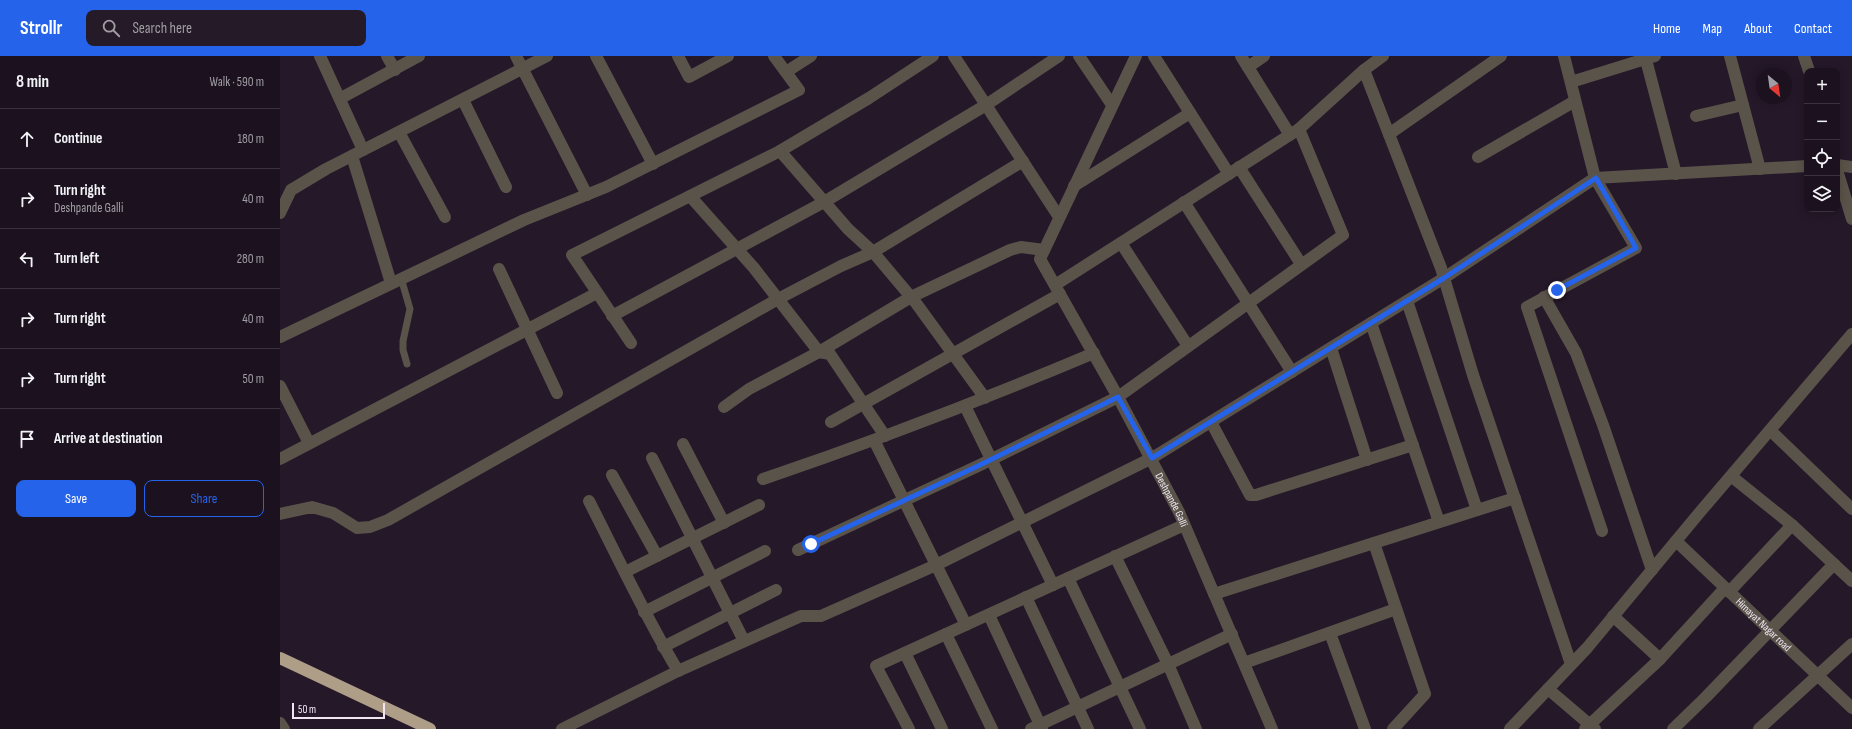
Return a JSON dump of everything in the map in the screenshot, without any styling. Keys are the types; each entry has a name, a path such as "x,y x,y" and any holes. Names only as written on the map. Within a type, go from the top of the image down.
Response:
{"highway":[{"path":"280,658 430,729"}],"street":[{"path":"320,56 341,98 363,150"},
{"path":"387,56 395,70"},
{"path":"341,98 419,56"},
{"path":"516,56 587,195"},
{"path":"280,213 291,190 326,169 547,56"},
{"path":"596,56 653,164"},
{"path":"678,56 689,77 728,56"},
{"path":"280,337 524,220 587,195 653,164 799,90 774,56"},
{"path":"786,72 811,56"},
{"path":"631,343 572,255 780,151 869,98 933,56"},
{"path":"954,56 1059,217"},
{"path":"612,316 824,202 986,105 1059,56"},
{"path":"1079,56 1112,105"},
{"path":"724,407 749,389 819,352 911,297 1010,250 1021,248 1042,254 1136,56"},
{"path":"1154,56 1229,174"},
{"path":"798,550 1118,397 1343,235 1294,132 1241,56"},
{"path":"1248,67 1264,56"},
{"path":"831,422 953,354 1057,289 1121,243 1294,132 1382,56"},
{"path":"1389,134 1501,56"},
{"path":"1564,56 1596,178 1636,248 1527,307 1602,530"},
{"path":"1730,56 1760,169"},
{"path":"1804,56 1807,68"},
{"path":"1570,82 1648,57 1676,174"},
{"path":"1364,70 1444,278 1473,374 1571,664"},
{"path":"463,100 506,187"},
{"path":"1478,156 1575,100"},
{"path":"1696,116 1743,105"},
{"path":"1074,186 1190,113"},
{"path":"399,132 445,217"},
{"path":"780,151 848,229 873,252 911,297 985,398"},
{"path":"352,156 396,281"},
{"path":"280,514 312,508 333,513 357,528 370,527 388,520 778,298 873,252 1023,161"},
{"path":"1840,165 1852,167"},
{"path":"562,729 678,671 801,616 821,616 936,565 1152,458 1408,301 1596,178 1804,166"},
{"path":"1239,167 1301,264"},
{"path":"1839,176 1852,219"},
{"path":"690,196 778,298 819,352 830,354 864,404 880,438 904,500 966,625"},
{"path":"1184,202 1292,372"},
{"path":"1121,243 1188,346"},
{"name":"Deshpande Galli","path":"1042,254 1057,289 1152,458 1184,525 1272,729"},
{"path":"499,269 557,393"},
{"path":"280,459 597,293"},
{"path":"1544,297 1567,335 1578,360 1603,424 1652,570"},
{"path":"1408,301 1476,510"},
{"path":"1371,323 1439,522"},
{"path":"1510,729 1571,664 1613,616 1852,334"},
{"path":"1331,348 1367,460"},
{"path":"763,479 880,438 965,406 1094,353"},
{"path":"280,386 309,443"},
{"path":"965,406 1053,585"},
{"path":"1211,422 1250,495 1256,495 1413,445"},
{"path":"1770,430 1852,509"},
{"path":"683,444 724,522"},
{"path":"652,458 694,538 744,641"},
{"path":"612,476 657,556"},
{"path":"1731,476 1792,525 1852,581"},
{"path":"1214,594 1515,498"},
{"path":"589,501 644,612 678,671"},
{"path":"625,572 759,505"},
{"path":"908,729 876,666 1184,525"},
{"path":"1548,689 1590,727 1660,659 1792,525"},
{"name":"Himayat Nagar road","path":"1676,541 1852,708"},
{"path":"1374,543 1425,694 1392,729"},
{"path":"644,612 712,576 765,551"},
{"path":"1115,556 1168,664 1196,729"},
{"path":"1673,729 1834,564"},
{"path":"1068,578 1140,729"},
{"path":"664,647 776,590"},
{"path":"1026,597 1088,729"},
{"path":"1244,663 1396,609"},
{"path":"989,615 1038,728 1077,707 1232,634"},
{"path":"1613,616 1660,659"},
{"path":"1330,633 1365,729"},
{"path":"946,634 992,729"},
{"path":"1765,727 1852,645"},
{"path":"905,653 942,729"},
{"path":"280,723 284,729"}],"lane":[{"path":"396,281 410,309 403,341 403,350 407,364"}],"route":[{"path":"811,544 980,465 1118,397 1152,458 1444,278 1596,178 1636,248 1557,290"}]}
